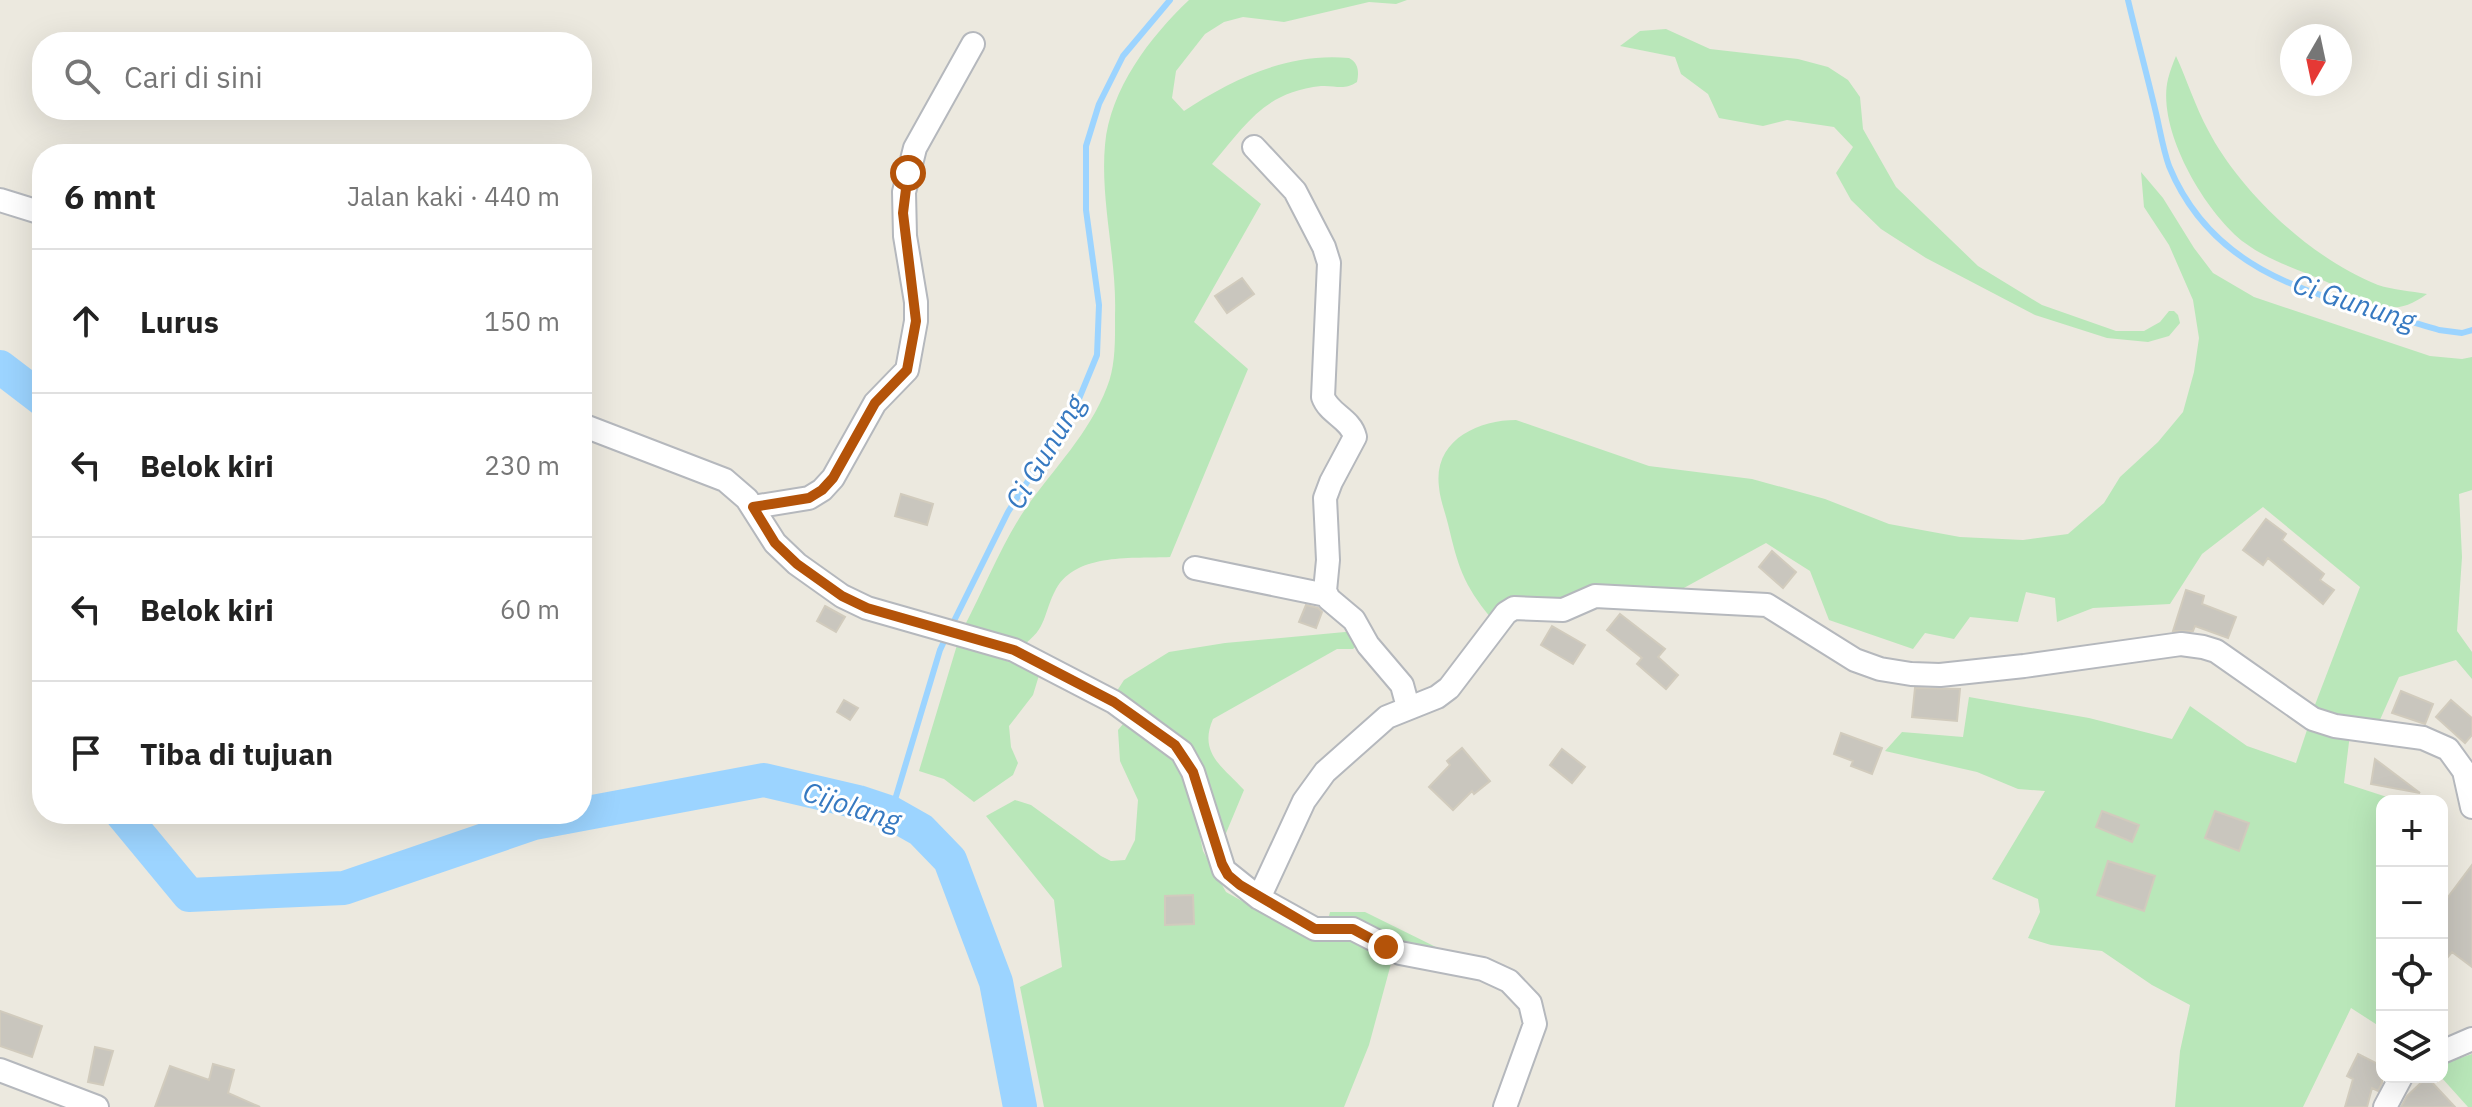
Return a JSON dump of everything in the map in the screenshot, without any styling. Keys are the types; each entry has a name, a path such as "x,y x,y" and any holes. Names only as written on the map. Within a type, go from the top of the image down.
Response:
{"street":[{"path":"753,507 809,498 822,490 833,478 875,403 907,370 916,321 916,302 905,236 904,192 915,148 973,44"},
{"path":"1254,147 1295,191 1329,263 1323,397 1328,407 1352,426 1355,437 1325,498 1326,595"},
{"path":"0,200 32,210"},
{"path":"592,429 725,480 737,488 753,507 775,543 818,582 867,608 1014,650 1114,702 1175,745 1193,772 1224,870 1259,898 1315,929 1357,930 1400,953 1496,973 1520,990 1535,1014 1535,1024 1505,1107"},
{"path":"1195,568 1326,595 1354,620 1368,645 1402,685 1408,707"},
{"path":"1259,898 1315,784 1387,717 1437,697 1449,688 1506,613 1524,607 1563,610 1595,596 1767,605 1855,660 1880,669 1911,674 1940,675 2010,668 2191,644 2216,651 2313,719 2335,726 2423,738 2448,749 2464,771 2472,807"},
{"path":"2448,1049 2472,1039"},
{"path":"0,1070 97,1107"},
{"path":"2385,1107 2398,1083"}],"green space":[{"path":"1189,0 1407,0 1396,4 1369,2 1284,22 1243,17 1224,22 1205,34 1176,71 1172,98 1184,111 1241,79 1305,59 1349,58 1356,65 1358,75 1357,82 1348,86 1301,89 1270,103 1246,124 1212,164 1261,204 1194,322 1248,369 1170,557 1107,560 1078,569 1065,577 1056,589 1041,626 1022,646 964,627 1018,521 1091,420 1110,379 1115,294 1104,166 1108,124 1123,84 1134,65 1160,30"},
{"path":"1666,29 1710,49 1798,59 1828,67 1848,80 1860,97 1863,129 1896,187 1978,266 2042,305 2116,331 2144,331 2160,322 2169,311 2178,315 2180,323 2169,336 2148,342 2107,338 2035,315 1926,258 1881,229 1851,200 1836,173 1853,147 1834,127 1787,120 1763,126 1719,118 1708,94 1681,74 1675,57 1620,46 1640,31"},
{"path":"2176,56 2203,121 2222,153 2239,177 2280,221 2328,259 2353,273 2384,287 2427,294 2400,307 2377,306 2264,255 2230,229 2200,191 2187,168 2169,122 2166,99 2168,79"},
{"path":"2141,172 2163,198 2213,273 2254,297 2430,356 2472,357 2472,490 2459,494 2462,557 2457,631 2472,652 2472,679 2456,660 2399,677 2379,722 2335,717 2313,710 2360,587 2263,507 2202,554 2170,604 2093,608 2057,622 2055,598 2026,592 2018,622 1970,617 1954,639 1925,633 1913,649 1829,620 1810,571 1766,543 1682,589 1590,586 1561,602 1491,618 1474,595 1455,552 1440,496 1439,471 1443,457 1461,436 1501,421 1516,420 1649,466 1752,479 1825,499 1889,524 1960,537 2023,540 2068,534 2104,503 2120,477 2158,442 2183,412 2194,372 2199,338 2193,300 2169,245 2144,207"},
{"path":"1351,632 1357,645 1353,649 1337,649 1213,719 1209,731 1211,750 1215,759 1244,790 1224,838 1203,775 1115,694 1124,680 1169,652 1225,643"},
{"path":"957,645 1040,672 1033,695 1009,726 1011,747 1018,763 1013,775 974,802 944,779 919,771"},
{"path":"1969,697 2089,718 2172,739 2190,706 2247,746 2296,763 2307,730 2350,734 2344,783 2381,795 2376,795 2376,1024 2351,1008 2303,1107 2175,1107 2180,1051 2190,1005 2152,985 2102,951 2051,945 2028,938 2040,912 2038,899 1992,879 2045,791 2018,789 1977,772 1885,751 1902,732 1963,737"},
{"path":"1128,718 1182,766 1189,784 1203,851 1226,892 1300,934 1322,938 1347,935 1392,960 1369,1045 1344,1107 1044,1107 1020,987 1062,967 1054,900 986,816 1015,800 1031,805 1101,856 1111,861 1125,860 1135,840 1138,800 1120,761 1118,730"},
{"path":"1330,912 1365,912 1448,953 1327,924"},
{"path":"2472,1054 2472,1107 2468,1107 2446,1083 2448,1062"}],"building":[{"path":"1242,278 1254,294 1227,313 1215,296"},
{"path":"901,494 933,504 927,525 895,516"},
{"path":"2266,519 2286,534 2282,540 2324,574 2320,580 2334,590 2323,604 2268,558 2263,565 2243,550"},
{"path":"1772,551 1796,572 1783,588 1759,567"},
{"path":"2186,590 2204,596 2202,604 2236,617 2228,638 2195,626 2193,631 2173,631"},
{"path":"1306,605 1322,612 1316,628 1299,622"},
{"path":"825,606 845,617 836,632 817,621"},
{"path":"1620,614 1665,649 1658,657 1678,675 1666,689 1637,664 1642,658 1607,630"},
{"path":"1552,626 1585,645 1573,664 1541,645"},
{"path":"1915,688 1960,689 1957,721 1912,717"},
{"path":"2401,691 2433,704 2425,724 2392,713"},
{"path":"844,700 858,708 850,720 837,712"},
{"path":"2451,700 2472,718 2472,735 2465,743 2436,717"},
{"path":"1841,733 1882,748 1872,774 1851,766 1853,761 1834,754"},
{"path":"1462,748 1490,781 1474,794 1472,791 1453,810 1429,787 1450,765 1447,761"},
{"path":"1562,749 1585,767 1572,783 1550,765"},
{"path":"2375,759 2420,793 2371,784"},
{"path":"2102,811 2139,825 2132,842 2096,827"},
{"path":"2215,811 2249,823 2239,851 2205,838"},
{"path":"2108,861 2155,876 2144,911 2097,895"},
{"path":"2472,865 2472,967 2452,952 2448,957 2448,897"},
{"path":"1193,895 1194,924 1165,925 1165,896"},
{"path":"0,1011 42,1026 32,1057 0,1046"},
{"path":"95,1047 113,1051 103,1085 88,1082"},
{"path":"2358,1054 2376,1063 2376,1083 2382,1083 2378,1091 2372,1088 2367,1107 2345,1107 2353,1079 2347,1076"},
{"path":"213,1064 234,1070 228,1093 260,1107 155,1107 170,1066 209,1080"},
{"path":"2421,1083 2433,1083 2455,1107 2401,1107"}],"waterway":[{"name":"Ci Gunung","path":"952,625 1008,512 1076,406 1097,355 1099,305 1086,210 1086,146 1099,104 1123,56 1170,0"},
{"name":"Ci Gunung","path":"2128,0 2169,166 2190,205 2216,236 2247,261 2282,280 2319,294 2439,330 2462,333 2472,330"},
{"name":"Cijolang","path":"0,367 32,391"},
{"name":"Ci Gunung","path":"891,813 947,635"},
{"name":"Cijolang","path":"592,812 764,780 858,802 891,813 921,830 950,860 996,982 1020,1107"},
{"name":"Cijolang","path":"130,824 189,895 344,888 531,824"}],"route":[{"path":"908,173 903,213 916,302 911,360 902,378 875,403 833,478 822,490 809,498 753,507 775,543 818,582 867,608 1014,650 1114,702 1175,745 1188,761 1228,875 1259,898 1315,929 1357,930 1386,947"}]}
